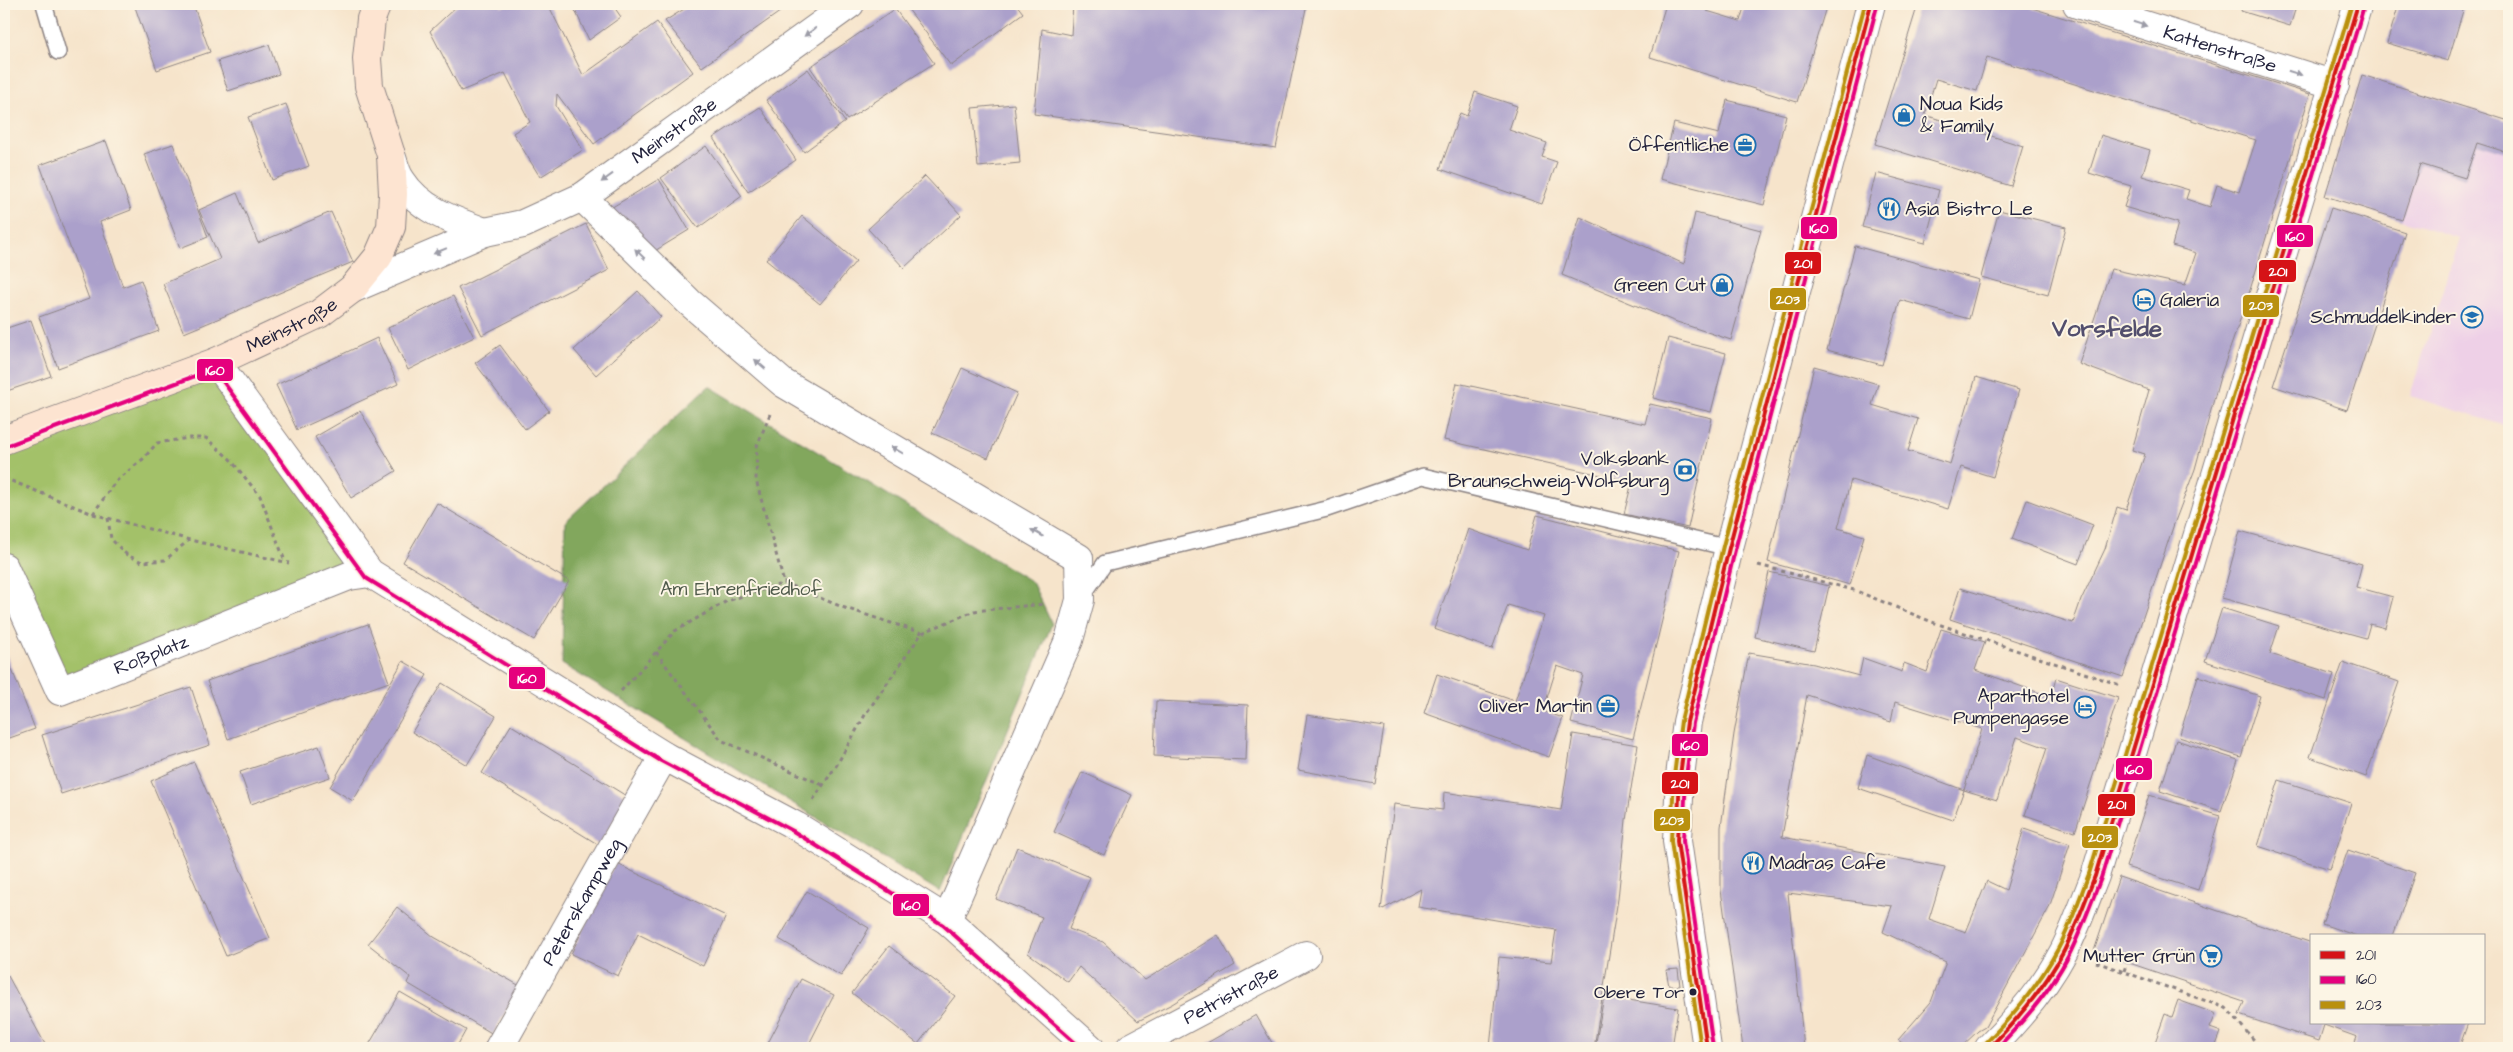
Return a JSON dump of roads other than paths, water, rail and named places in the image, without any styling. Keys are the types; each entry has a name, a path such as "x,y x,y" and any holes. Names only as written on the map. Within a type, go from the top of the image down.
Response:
{"street":[{"name":"Meinstraße","path":"4,440 216,362 319,314 352,289 378,257 391,227 393,194 390,155 369,86 368,51 371,19 377,4"},
{"name":"Meinstraße","path":"352,289 485,232 523,224 582,197 850,4"},
{"path":"1707,1048 1677,841 1680,776 1687,722 1728,553 1871,4"},
{"name":"Kattenstraße","path":"2077,4 2335,86"},
{"path":"1989,1048 2012,1025 2042,987 2064,951 2095,876 2148,695 2335,86 2358,4"},
{"path":"390,155 401,180 420,201 446,218 485,232"},
{"path":"582,197 689,302 782,383 1079,558 1080,600 1069,640 946,920"},
{"path":"216,362 370,572 664,756 796,826 946,920 1076,1043"},
{"name":"Roßplatz","path":"4,567 60,691 349,576 370,572"},
{"name":"Peterskampweg","path":"499,1048 664,756"},
{"name":"Petristraße","path":"1130,1048 1306,954"}],"lane":[{"path":"44,4 58,52"},
{"path":"1080,600 1104,563 1327,510 1423,476 1728,553"}],"place":[{"name":"Noua Kids & Family","path":"1904,115"},
{"name":"Öffentliche","path":"1745,145"},
{"name":"Asia Bistro Le","path":"1889,209"},
{"name":"Green Cut","path":"1722,285"},
{"name":"Galeria","path":"2144,300"},
{"name":"Schmuddelkinder","path":"2472,317"},
{"name":"Volksbank Braunschweig-Wolfsburg","path":"1685,470"},
{"name":"Oliver Martin","path":"1608,706"},
{"name":"Aparthotel Pumpengasse","path":"2085,707"},
{"name":"Madras Cafe","path":"1753,863"},
{"name":"Mutter Grün","path":"2211,956"},
{"name":"Obere Tor","path":"1693,992"}],"district":[{"name":"Vorsfelde","path":"2107,329"}],"park label":[{"name":"Am Ehrenfriedhof","path":"741,589"}]}
